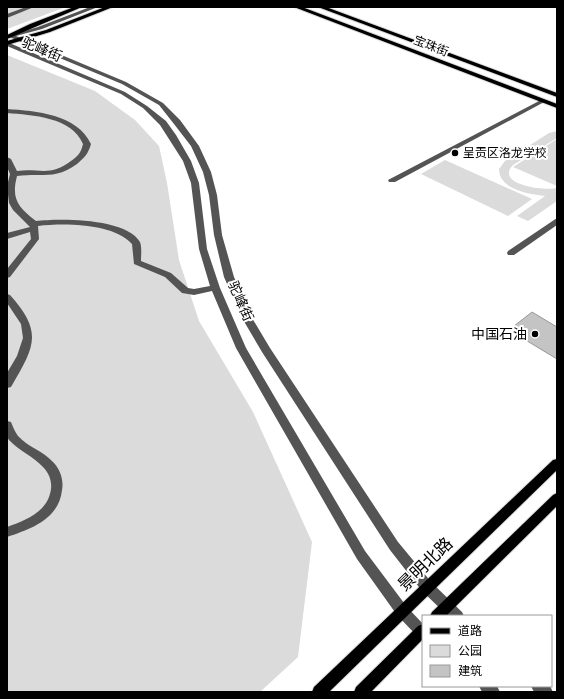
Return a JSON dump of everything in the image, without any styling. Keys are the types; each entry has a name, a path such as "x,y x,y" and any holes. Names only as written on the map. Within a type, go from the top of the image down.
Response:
{"main road":[{"path":"10,40 32,25 79,7"},
{"path":"10,40 48,31 110,7"},
{"name":"宝珠街","path":"297,7 557,106"},
{"name":"宝珠街","path":"321,7 557,95"},
{"name":"景明北路","path":"319,692 557,463"},
{"path":"438,615 557,498"},
{"path":"361,692 422,632"}],"street":[{"path":"7,16 31,7"},
{"path":"10,40 94,7"},
{"path":"10,40 40,28"},
{"name":"驼峰街","path":"10,40 124,93 145,107 163,123 173,137 187,161 195,183 204,249 215,288 241,348 361,555 402,611 422,630"},
{"name":"驼峰街","path":"10,40 124,83 161,104 190,140 207,172 213,195 218,235 230,277 247,318 266,350 394,546 427,587 456,615"},
{"path":"392,180 543,101"},
{"path":"7,110 41,116 63,122 80,131 87,144 84,155 61,171 50,174 25,172 14,174"},
{"path":"7,159 14,174 10,186 10,199 19,212 34,226 35,239 7,275"},
{"path":"511,253 557,221"},
{"path":"7,236 48,222 68,222 115,229 127,235 136,243 137,262 158,269 168,275 185,291 194,292 215,288"},
{"path":"7,297 27,323 28,337 23,355 11,373 7,384"},
{"path":"7,426 18,444 48,463 57,478 57,497 50,510 30,524 7,532"}],"green space":[{"path":"7,7 66,7 7,29"},
{"path":"7,55 95,91 135,120 159,146 167,183 179,260 199,321 253,412 312,542 298,657 260,692 7,692"},
{"path":"557,131 557,138 513,165 509,172 510,177 516,182 524,185 551,189 557,188 557,201 528,221 517,216 545,196 516,190 504,182 500,176 499,169 505,161 549,133"},
{"path":"557,139 557,186 513,167"},
{"path":"445,160 532,199 508,216 421,174"}],"building":[{"path":"532,312 557,327 557,359 509,330"}],"place":[{"name":"呈贡区洛龙学校","path":"455,153"},
{"name":"中国石油","path":"535,334"}]}
